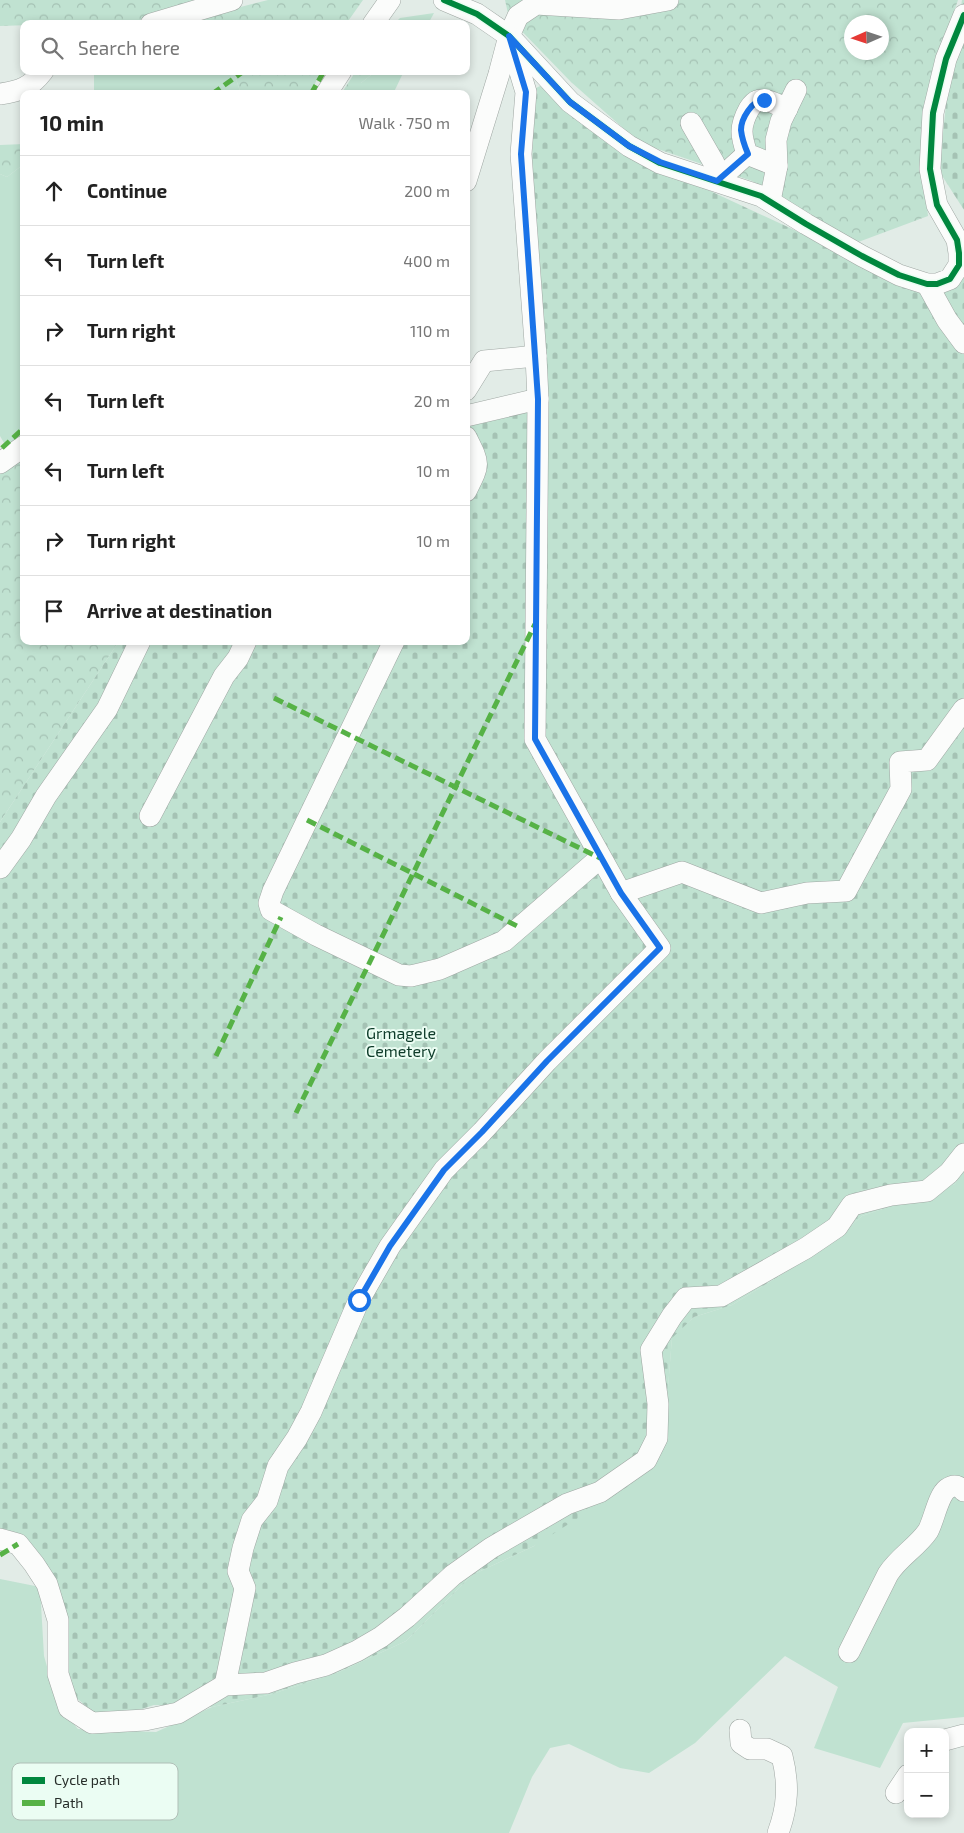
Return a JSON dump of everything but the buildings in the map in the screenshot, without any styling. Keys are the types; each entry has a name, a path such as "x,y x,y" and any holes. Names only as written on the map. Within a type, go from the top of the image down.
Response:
{"street":[{"path":"164,20 232,0"},
{"path":"376,20 390,0"},
{"path":"444,0 477,14 509,36 570,102 629,146 660,162 761,196 862,256 899,275 927,284 957,280 960,239 937,206 930,169 934,113 946,59 964,15"},
{"path":"470,168 509,36 518,16 536,4 619,9 668,0"},
{"path":"225,1685 245,1588 238,1571 252,1520 267,1501 278,1466 298,1438 359,1300 390,1246 444,1170 482,1132 547,1061 660,948 621,893 600,858 535,739 538,399 521,154 526,92 509,36"},
{"path":"21,90 36,81 40,75"},
{"path":"329,90 338,75"},
{"path":"0,94 20,90"},
{"path":"748,154 741,130 742,124 752,105 758,100 791,100 781,121 776,140 777,166 770,201"},
{"path":"691,122 714,163 717,181"},
{"path":"717,181 748,154"},
{"path":"748,154 777,166"},
{"path":"927,284 947,320 964,343"},
{"path":"470,384 484,361 536,356"},
{"path":"470,415 538,399"},
{"path":"470,446 478,463 470,482"},
{"path":"0,463 20,449"},
{"path":"0,868 22,840 46,796 107,709 138,645"},
{"path":"150,816 224,676 238,658 244,645"},
{"path":"392,645 274,891 269,903 271,910 316,935 399,975 411,976 440,969 504,941 600,858"},
{"path":"621,893 682,872 761,903 807,893 846,891 902,789 900,762 927,760 964,709"},
{"path":"0,1539 18,1544 47,1584 58,1620 58,1674 69,1708 92,1724 145,1720 178,1713 225,1685 266,1683 326,1665 357,1651 381,1637 453,1575 491,1548 567,1504 600,1492 646,1460 657,1438 658,1404 651,1350 672,1316 686,1298 721,1296 806,1248 837,1227 852,1205 891,1195 927,1191 949,1173 964,1154"},
{"path":"849,1652 888,1574 895,1563 927,1531 946,1489 954,1485 960,1486 964,1491"},
{"path":"740,1730 740,1743 750,1750 766,1749 782,1756 787,1775 786,1813 778,1833"},
{"path":"949,1739 964,1735"},
{"path":"896,1793 904,1781"}],"green space":[{"path":"0,0 216,0 221,12 268,0 363,0 349,20 20,20 20,25 0,26"},
{"path":"505,0 958,0 931,80 923,165 928,216 853,244 752,181 640,143 571,82 509,18"},
{"path":"962,0 964,0 964,210 939,171 949,76"},
{"path":"434,13 430,20 398,20 400,18"},
{"path":"94,75 234,75 240,90 94,90"},
{"path":"234,75 318,75 313,90 240,90"},
{"path":"353,75 371,75 361,83 361,90 344,90"},
{"path":"371,75 402,75 395,90 361,90 361,83"},
{"name":"Grmagele Cemetery","path":"544,84 665,170 857,259 916,289 964,262 964,1169 955,1184 862,1216 831,1244 732,1305 694,1317 672,1338 665,1425 649,1473 534,1546 472,1575 406,1641 339,1672 272,1694 212,1707 154,1705 104,1721 68,1691 67,1623 0,1534 0,822 116,645 470,645 470,420 546,410 532,166 534,102 532,90"},
{"path":"20,144 20,167 7,177 0,174 0,145"},
{"path":"20,167 20,438 7,448 0,436 0,174 7,177"},
{"path":"20,461 20,645 116,645 0,822 0,473"},
{"path":"964,1169 964,1717 903,1723 880,1768 814,1748 838,1687 785,1656 695,1743 649,1773 620,1768 569,1744 550,1748 532,1777 509,1833 0,1833 0,1579 40,1587 44,1656 58,1705 78,1729 156,1732 212,1707 272,1694 339,1672 406,1641 472,1575 534,1546 665,1425 672,1337 694,1317 732,1305 831,1244 862,1216 955,1184"}],"marked path":[{"path":"218,90 238,75"},
{"path":"313,90 322,75"},
{"path":"2,448 20,432"},
{"path":"296,1113 535,624"},
{"path":"274,698 600,858"},
{"path":"307,820 519,927"},
{"path":"216,1056 281,917"},
{"path":"0,1555 18,1544"}],"cycle path":[{"path":"444,0 477,14 509,36 570,102 629,146 660,163 761,196 862,256 899,275 927,284 937,284 950,279 959,265 957,240 937,205 930,169 933,113 946,59 964,15"}],"route":[{"path":"359,1300 390,1246 444,1170 482,1132 547,1061 660,948 621,893 600,858 535,739 538,399 521,154 526,92 509,36 570,102 629,146 660,162 717,181 748,154 741,130 742,124 752,105 758,100 764,100"}]}
